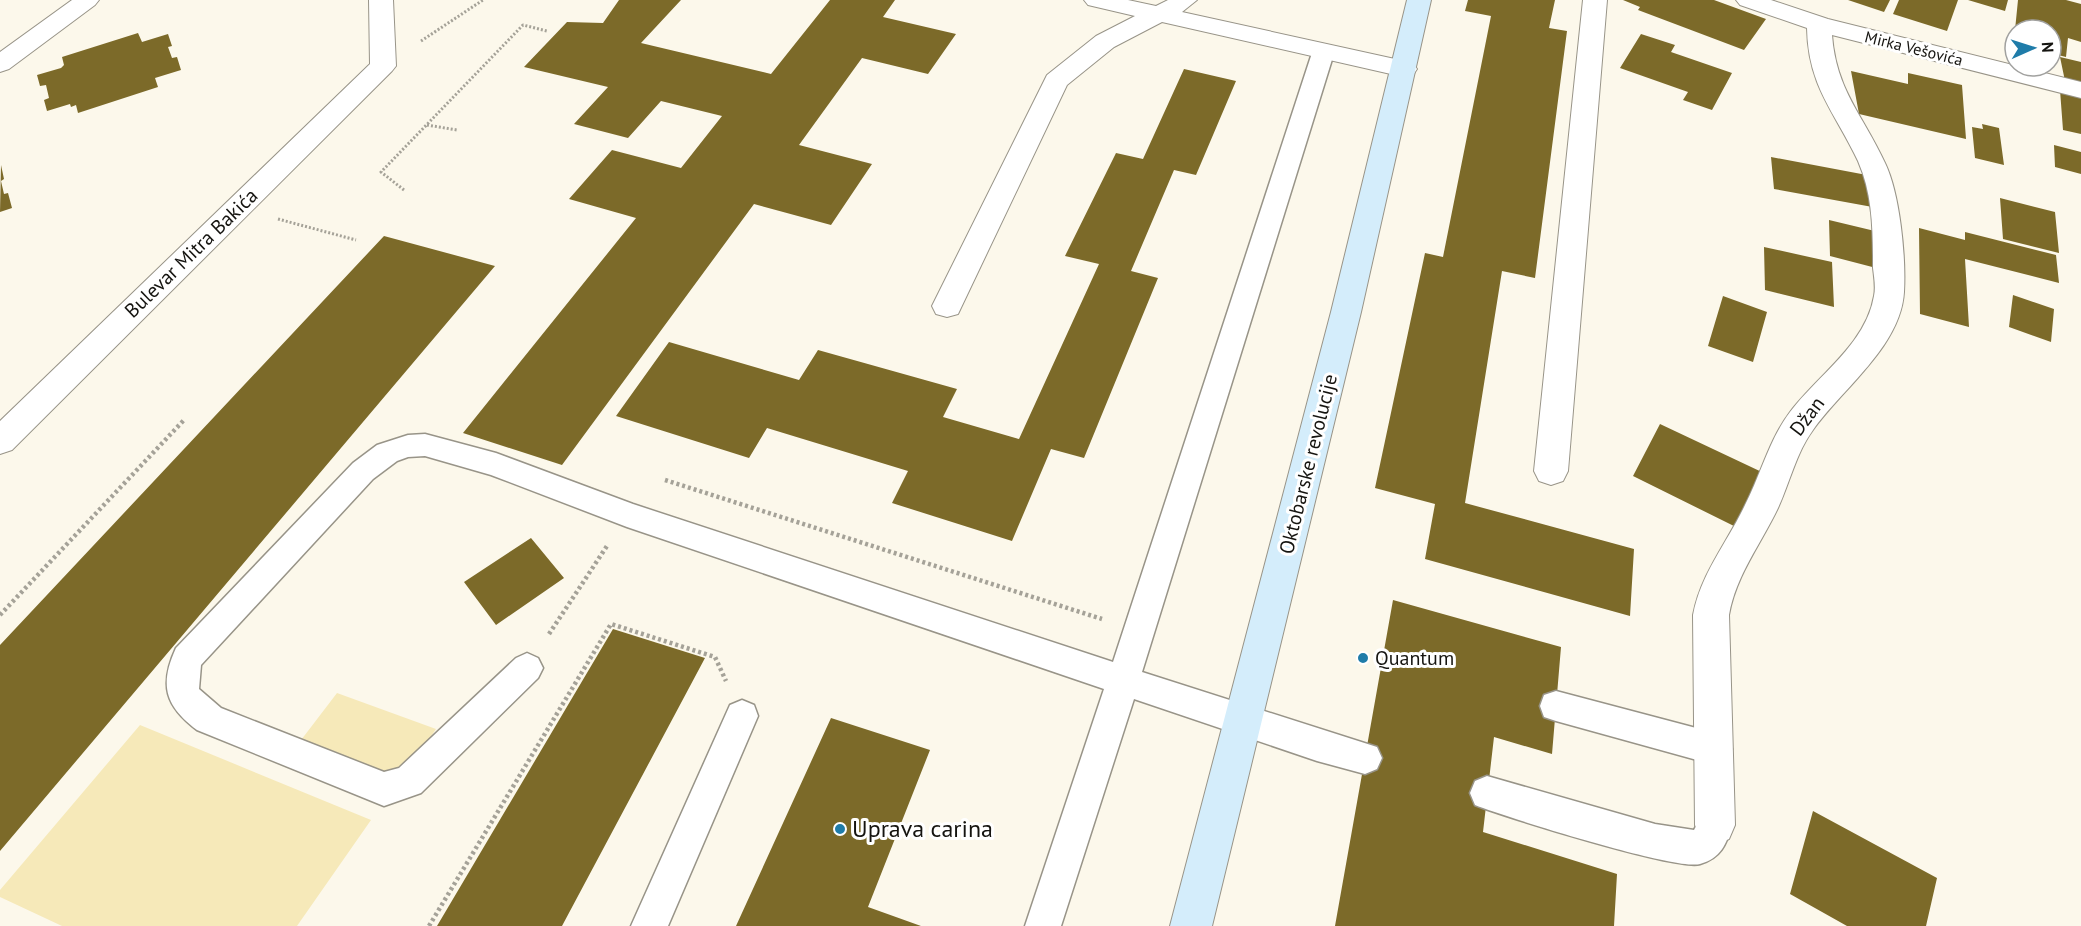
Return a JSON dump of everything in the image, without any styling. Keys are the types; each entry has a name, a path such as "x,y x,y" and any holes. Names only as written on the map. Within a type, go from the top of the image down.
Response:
{"street":[{"path":"0,64 87,0"},
{"path":"381,0 383,66"},
{"path":"1096,0 1323,53 1404,69"},
{"path":"947,306 1056,81 1085,54 1123,31 1161,15 1185,0"},
{"name":"Oktobarske revolucije","path":"1191,926 1244,721 1419,0"},
{"path":"1551,471 1595,0"},
{"name":"Mirka Vešovića","path":"1748,0 1819,24 2081,90"},
{"name":"Džan","path":"1715,825 1712,601 1719,582 1760,512 1775,477 1782,450 1801,420 1872,337 1883,318 1889,295 1887,222 1878,178 1828,80 1819,47 1819,24"},
{"name":"Bulevar Mitra Bakića","path":"6,428 383,66"}],"lane":[{"path":"1042,926 1140,631 1323,53"},
{"path":"527,668 409,781 384,789 209,719 193,707 181,692 182,675 187,658 363,471 387,453 408,446 425,445 496,465 627,515 1124,679 1244,721 1365,758"},
{"path":"1556,706 1715,749"},
{"path":"650,926 742,716"},
{"path":"1488,793 1655,842 1697,848 1710,840 1715,825"}],"path":[{"path":"383,66 483,0"},
{"path":"404,189 381,172 523,26 547,31"},
{"path":"427,125 457,130"},
{"path":"237,208 356,240"},
{"path":"0,615 184,420"},
{"path":"665,480 1140,631"},
{"path":"527,668 627,515"},
{"path":"429,926 611,624 715,657 742,716"}],"shaded area":[{"path":"337,693 436,729 385,805 282,765"},
{"path":"140,725 371,820 297,926 62,926 0,897 0,890"}],"building":[{"path":"619,0 681,0 641,43 771,74 830,0 895,0 883,17 956,34 928,74 862,58 799,145 872,164 831,225 754,204 562,465 463,433 636,218 569,199 612,150 681,168 722,116 661,101 628,138 574,124 608,87 524,67 567,22 603,23"},
{"path":"1468,0 1555,0 1549,28 1567,31 1535,278 1502,271 1465,503 1634,549 1630,616 1425,559 1435,504 1375,488 1425,253 1443,257 1491,16 1465,11"},
{"path":"1623,0 1714,0 1766,19 1744,50 1638,10 1640,7"},
{"path":"1848,0 1890,0 1884,12"},
{"path":"1899,0 1958,0 1947,31 1893,14"},
{"path":"1968,0 2008,0 2005,11"},
{"path":"2018,0 2066,0 2081,4 2081,42 2068,38 2066,57 2063,56 2063,18 2016,18"},
{"path":"138,33 142,42 168,34 172,46 168,47 172,58 177,57 181,70 155,78 158,87 78,113 76,105 71,107 70,104 47,111 44,100 49,98 46,85 40,86 37,75 61,68 64,65 62,57"},
{"path":"1641,34 1675,45 1671,52 1732,73 1712,110 1683,100 1688,92 1620,68"},
{"path":"2063,58 2081,62 2081,84 2065,81"},
{"path":"1184,69 1236,81 1196,175 1174,170 1131,271 1158,278 1084,458 1051,449 1012,541 892,503 908,471 767,428 749,458 616,416 669,342 799,380 818,350 957,389 943,417 1019,439 1099,264 1065,256 1116,153 1143,159"},
{"path":"1851,71 1908,84 1908,73 1962,85 1966,139 1859,114"},
{"path":"2060,90 2081,95 2081,134 2063,130"},
{"path":"1982,124 1999,128 2004,165 1975,158 1972,127 1983,129"},
{"path":"2054,145 2081,152 2081,174 2055,167"},
{"path":"1771,157 1872,176 1878,208 1774,189"},
{"path":"1,165 4,194 8,193 12,208 0,212"},
{"path":"2000,198 2055,212 2059,253 2003,239"},
{"path":"1829,220 1879,232 1880,269 1830,256"},
{"path":"1919,228 1965,240 1965,232 2056,255 2059,283 1965,259 1969,327 1920,314"},
{"path":"384,236 495,266 0,851 0,645"},
{"path":"1764,247 1832,262 1834,307 1765,290"},
{"path":"2013,295 2054,309 2051,342 2009,327"},
{"path":"1723,296 1767,312 1753,362 1708,346"},
{"path":"1660,424 1766,474 1742,530 1633,476"},
{"path":"531,538 564,578 496,625 464,582"},
{"path":"1393,600 1561,647 1552,754 1494,737 1483,832 1617,874 1614,926 1335,926"},
{"path":"613,629 705,658 562,926 437,926"},
{"name":"Uprava carina","path":"831,718 930,750 868,907 921,926 736,926"},
{"path":"1813,811 1937,878 1926,926 1847,926 1790,894"}],"place":[{"name":"Quantum","path":"1363,658"},
{"name":"Uprava carina","path":"840,829"}]}
